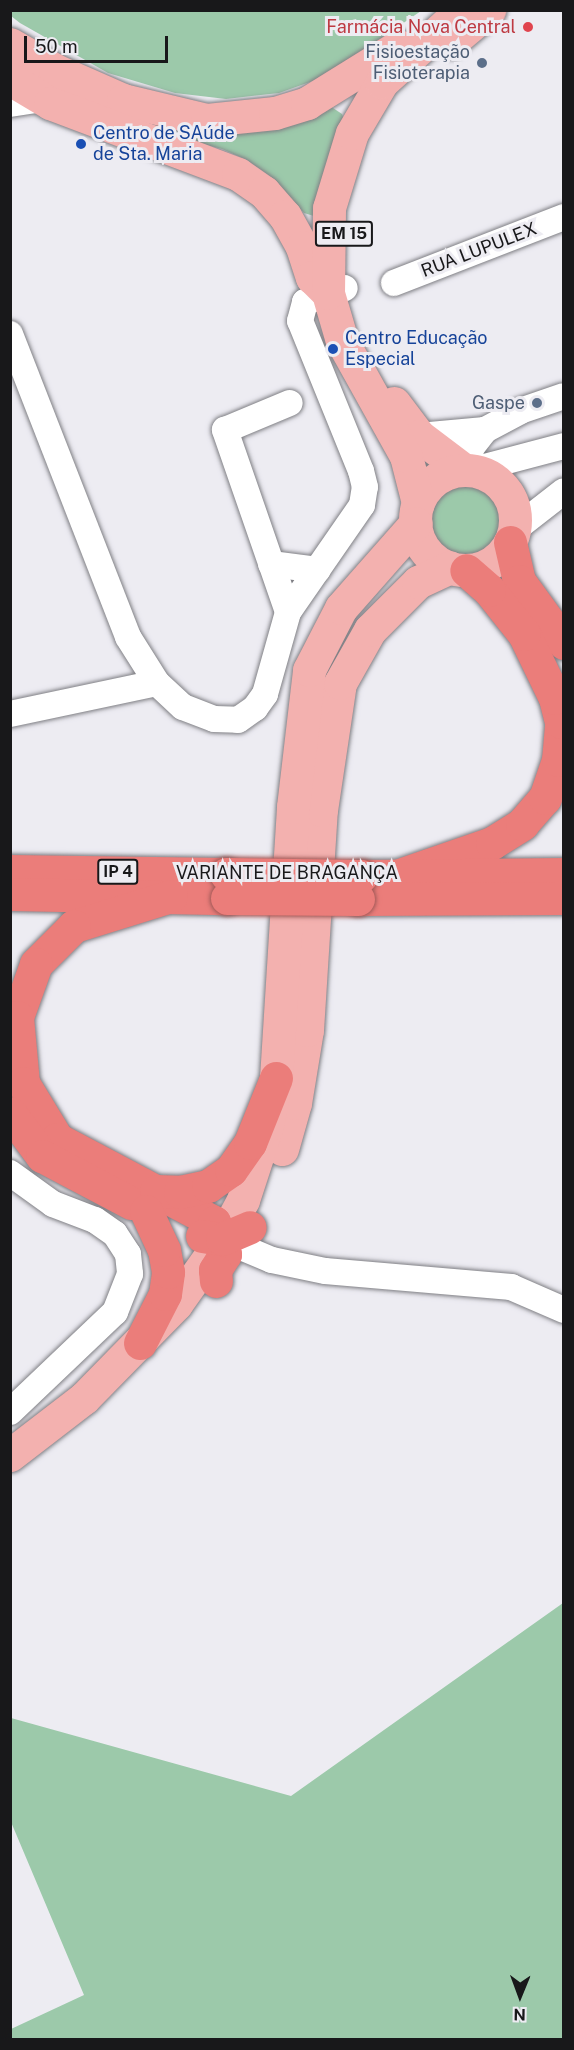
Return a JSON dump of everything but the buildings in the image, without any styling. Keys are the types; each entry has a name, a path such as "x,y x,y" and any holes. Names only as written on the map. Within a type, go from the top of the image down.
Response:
{"highway":[{"path":"512,536 519,581 564,643"},
{"path":"402,874 492,843 522,824 545,798 558,760 561,722 555,698 524,634 489,590 458,568"},
{"name":"VARIANTE DE BRAGANÇA","path":"10,871 226,886 360,888 564,898"},
{"name":"VARIANTE DE BRAGANÇA","path":"360,888 402,874 564,874"},
{"name":"VARIANTE DE BRAGANÇA","path":"10,894 171,896 226,886"},
{"name":"IP 4","path":"171,896 74,926 36,964 17,1017 23,1083 57,1139 150,1201 214,1222 237,1237"},
{"name":"IP 4","path":"150,1201 208,1186 231,1170 250,1143 276,1078"},
{"path":"10,1113 42,1156 150,1201 168,1272 165,1294 140,1343"},
{"path":"216,1281 215,1270 237,1237"}],"main road":[{"name":"EM 15","path":"458,568 426,550 406,456 342,341 336,290 339,170 363,131 408,77 489,10"},
{"name":"EM 15","path":"363,131 382,82 450,20"},
{"path":"10,44 55,70 123,100 207,120 275,113 314,99 423,30 450,20"},
{"path":"10,80 43,99 151,144 211,162 238,174 264,192 285,216 302,247 312,277 336,290"},
{"path":"314,99 348,109 363,131"},
{"path":"285,216 308,222 337,214"},
{"name":"EM 15","path":"336,290 362,351 397,408 419,436 468,470 501,485 515,514 512,536"},
{"path":"237,1237 276,1078 293,807 309,670 341,608 417,513 436,479 468,470"},
{"path":"10,1455 84,1398 140,1343 237,1237 274,1176 299,1082 307,1030 321,810 340,683 370,630 418,582 458,568 492,562 512,536"},
{"path":"10,1471 155,1358 195,1314 216,1281"}],"street":[{"path":"10,72 34,73 94,103 166,125 207,120"},
{"path":"10,104 43,99"},
{"name":"RUA LUPULEX","path":"394,283 564,217"},
{"path":"10,334 128,637 157,683 183,707 214,719 238,720 265,694 288,612 357,515 365,487 300,321 305,302 336,290"},
{"path":"419,436 485,430 520,411 564,396"},
{"path":"288,612 225,430 290,403"},
{"path":"485,430 471,448 468,470 564,446"},
{"path":"512,536 560,489"},
{"path":"271,564 318,570"},
{"path":"10,714 157,683"},
{"path":"10,1173 53,1204 95,1220 115,1234 128,1254 130,1274 114,1312 10,1412"},
{"path":"237,1237 272,1260 325,1271 511,1287 564,1310"}],"green space":[{"path":"10,11 421,11 324,77 279,93 226,99 175,93 108,73 20,23 11,16"},
{"path":"330,106 342,114 345,122 314,216 304,213 271,177 247,160 222,149 149,130 197,131"},
{"path":"468,482 483,485 495,493 503,505 506,520 503,535 495,547 483,555 468,558 453,555 441,547 433,535 430,520 433,505 441,493 453,485"},
{"path":"563,1603 563,2039 11,2039 11,2029 84,1995 11,1822 11,1718 291,1796"}],"place":[{"name":"Farmácia Nova Central","path":"528,27"},
{"name":"Fisioestação Fisioterapia","path":"482,63"},
{"name":"Centro de SAúde de Sta. Maria","path":"81,144"},
{"name":"Centro Educação Especial","path":"333,349"},
{"name":"Gaspe","path":"537,403"}]}
